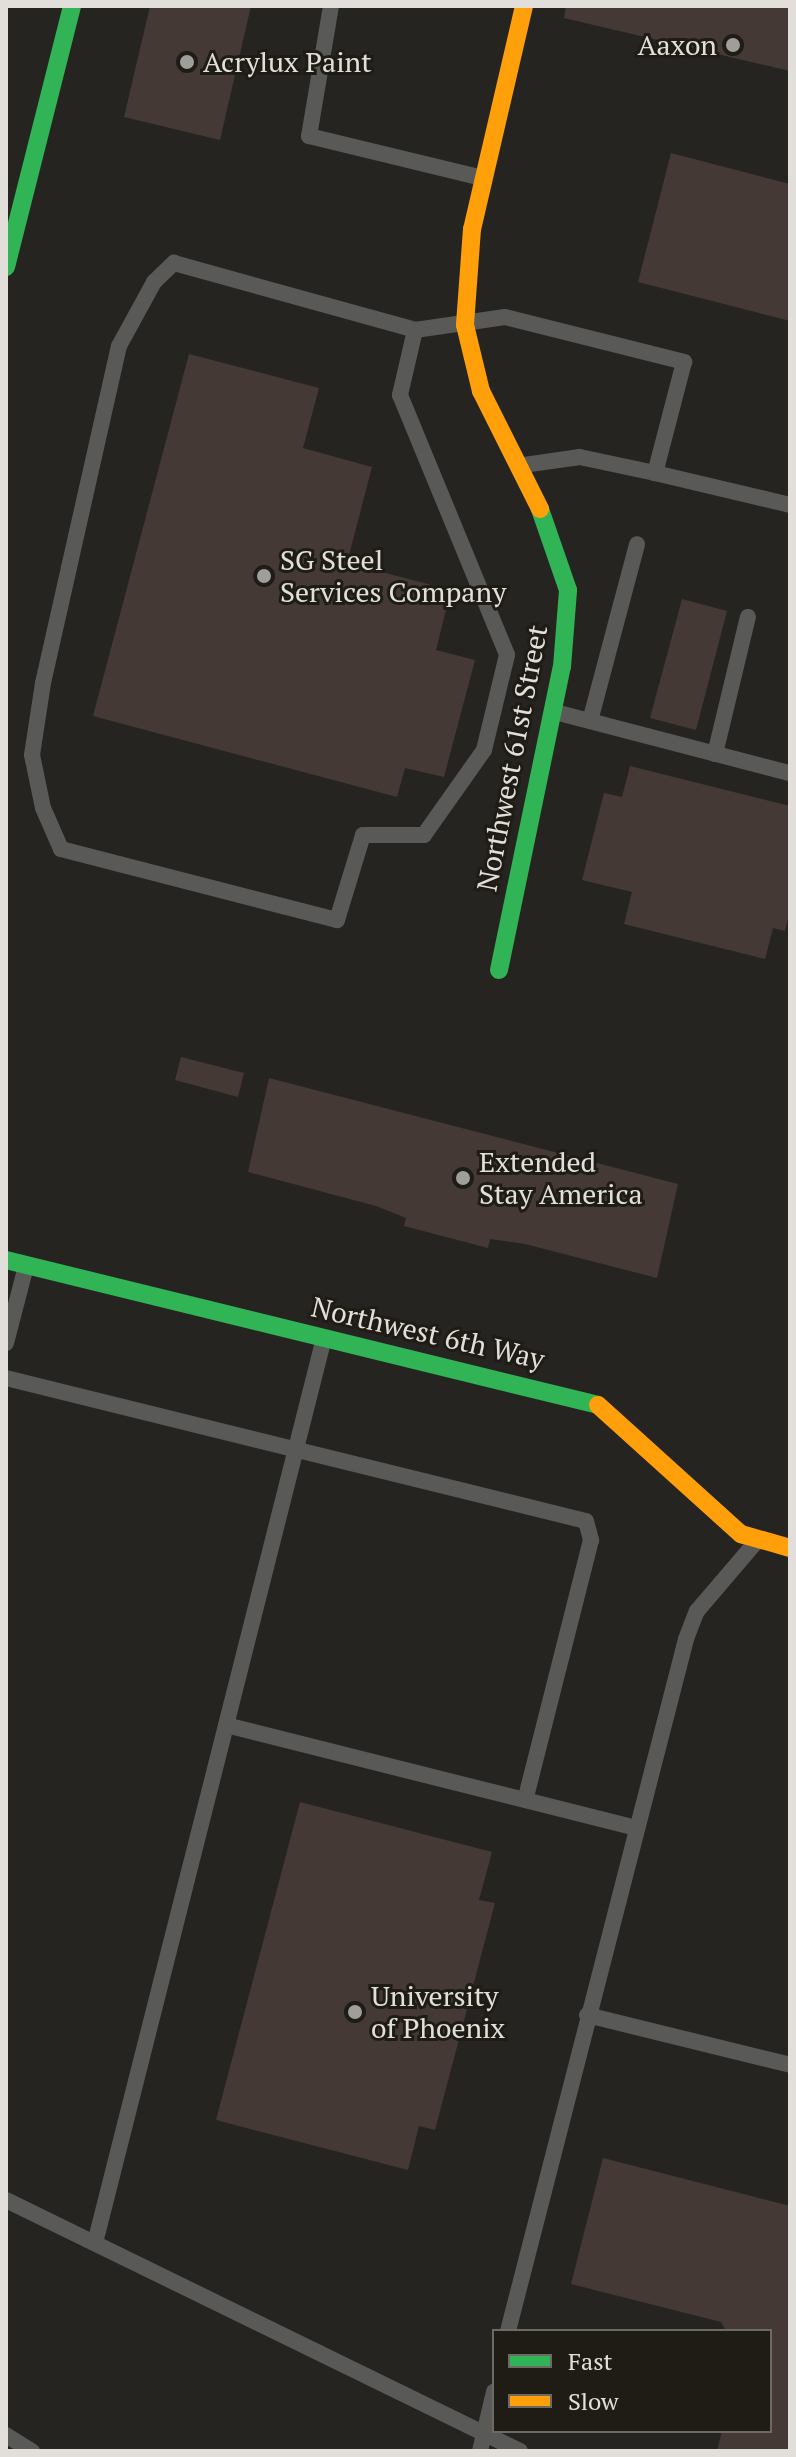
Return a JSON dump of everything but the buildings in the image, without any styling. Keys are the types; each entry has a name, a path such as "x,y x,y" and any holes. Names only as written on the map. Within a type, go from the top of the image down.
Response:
{"street":[{"path":"6,267 72,6"},
{"name":"Northwest 61st Street","path":"499,970 553,712 568,590 519,466 481,391 465,325 472,229 524,6"},
{"name":"Northwest 6th Way","path":"6,1260 591,1399 669,1463 741,1534 790,1548"}],"lane":[{"path":"331,6 309,136 484,178"},
{"path":"415,330 400,395 507,655 484,750 424,835 363,835 337,920 61,849 43,808 32,755 43,683 119,346 154,282 174,263 415,330 505,317 684,362 655,473"},
{"path":"519,466 580,457 790,505"},
{"path":"590,721 637,544"},
{"path":"715,754 748,617"},
{"path":"553,712 790,773"},
{"path":"6,1343 26,1265"},
{"path":"95,2243 324,1338"},
{"path":"6,1378 586,1521 591,1540 525,1800"},
{"path":"508,2329 636,1828 697,1611 758,1539"},
{"path":"226,1725 636,1828"},
{"path":"587,2015 790,2065"},
{"path":"6,2200 520,2451"},
{"path":"480,2451 492,2400"},
{"path":"6,2435 32,2451"}],"traffic: fast":[{"path":"6,267 72,6"},
{"path":"499,970 562,667 568,590 540,509"},
{"path":"6,1260 598,1405"}],"traffic: slow":[{"path":"524,6 472,229 465,325 481,391 540,509"},
{"path":"598,1405 741,1534 790,1548"}],"place":[{"name":"Aaxon","path":"733,45"},
{"name":"Acrylux Paint","path":"187,62"},
{"name":"SG Steel Services Company","path":"264,576"},
{"name":"Extended Stay America","path":"463,1178"},
{"name":"University of Phoenix","path":"355,2012"}]}
